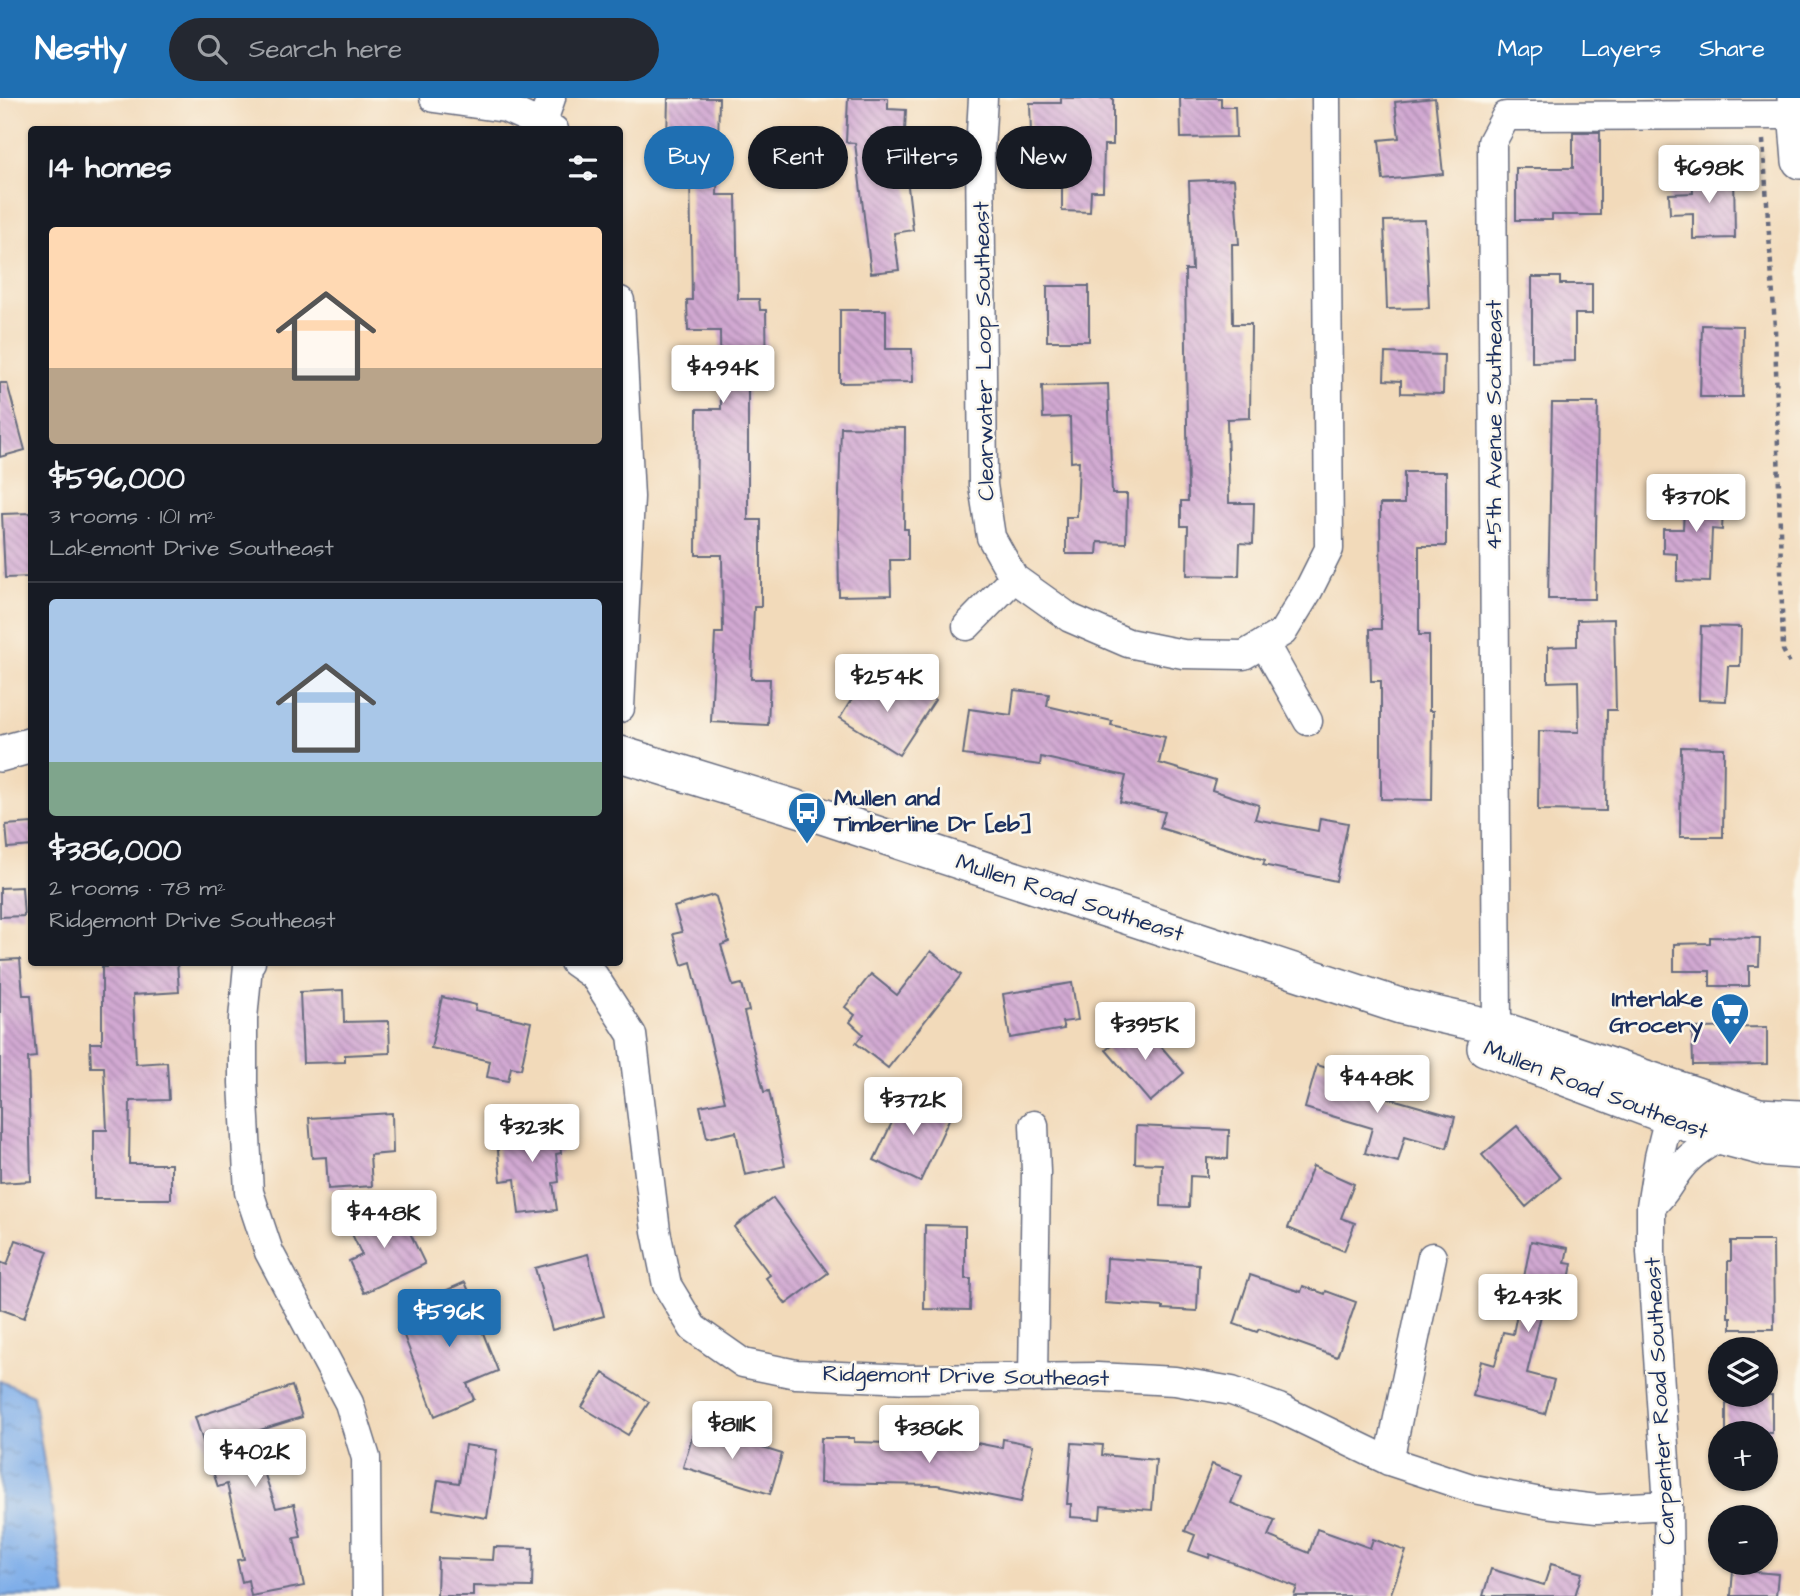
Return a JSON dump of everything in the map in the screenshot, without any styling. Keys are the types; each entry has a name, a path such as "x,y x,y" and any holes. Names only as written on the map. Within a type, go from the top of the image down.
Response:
{"street":[{"path":"435,98 549,117"},
{"name":"Clearwater Loop Southeast","path":"983,98 980,149 983,485 991,537 1014,578 1070,618 1128,643 1183,654 1232,655 1244,655 1283,632 1329,549 1326,98"},
{"name":"45th Avenue Southeast","path":"1497,1028 1492,142 1506,116 1599,107 1758,115 1796,107"},
{"path":"1796,107 1800,162"},
{"path":"623,360 630,497 623,645"},
{"path":"967,626 1014,578"},
{"path":"1264,643 1308,721"},
{"path":"0,754 28,747"},
{"name":"Mullen Road Southeast","path":"623,755 819,815 1400,1006 1497,1028 1759,1116 1800,1118"},
{"path":"248,966 243,1019 243,1083 249,1192 268,1252 349,1404 366,1458 366,1596"},
{"name":"Ridgemont Drive Southeast","path":"580,966 594,976 632,1035 656,1231 667,1284 693,1328 743,1363 796,1374 908,1379 1097,1377 1175,1381 1231,1391 1279,1408 1389,1461 1474,1489 1546,1503 1597,1509 1668,1504"},
{"name":"Mullen Road Southeast","path":"1400,1006 1472,1043 1723,1137 1769,1149 1800,1151"},
{"path":"1669,1117 1684,1111 1759,1116"},
{"name":"Carpenter Road Southeast","path":"1669,1117 1651,1206 1651,1252 1668,1504 1669,1596"},
{"path":"1033,1378 1036,1172 1034,1125"},
{"path":"1651,1206 1665,1194 1682,1165 1713,1141 1723,1137"},
{"path":"1389,1461 1432,1257"}],"path":[{"path":"1758,115 1764,145 1775,328 1783,650 1791,666"}],"water":[{"path":"0,1381 33,1395 66,1596 0,1596"}],"building":[{"path":"668,98 719,98 718,126 667,126"},
{"path":"848,98 888,98 888,109 906,110 905,126 862,126 862,189 908,189 913,230 894,233 899,270 871,273 855,143 848,142"},
{"path":"1061,98 1113,98 1113,145 1104,145 1103,191 1091,191 1090,212 1062,211 1062,189 1092,189 1092,126 1031,126 1030,103 1061,103"},
{"path":"1180,98 1221,98 1221,107 1235,107 1236,137 1181,138"},
{"path":"1435,98 1443,174 1383,180 1379,140 1399,138 1395,102"},
{"path":"1573,132 1600,132 1600,215 1552,215 1552,220 1516,220 1516,168 1573,168"},
{"path":"1734,171 1735,238 1693,239 1693,213 1670,214 1669,194 1693,193 1692,172"},
{"path":"1234,179 1239,244 1232,244 1233,324 1251,324 1250,418 1227,419 1229,503 1254,503 1253,544 1240,543 1239,576 1187,575 1188,526 1181,526 1181,501 1188,501 1185,270 1192,270 1189,181"},
{"path":"690,189 717,189 717,195 736,195 738,299 759,299 760,310 766,310 767,385 748,385 748,520 761,520 761,607 754,607 751,679 770,679 768,725 711,722 715,633 723,633 722,555 696,555 697,409 721,409 720,331 688,331 687,300 692,300"},
{"path":"1425,220 1429,308 1387,309 1384,221"},
{"path":"1532,277 1560,277 1560,284 1592,284 1592,314 1575,314 1575,361 1532,362"},
{"path":"1047,286 1089,286 1089,341 1047,341"},
{"path":"840,310 886,310 886,349 912,349 913,382 840,383"},
{"path":"1702,325 1743,326 1742,397 1700,397"},
{"path":"1385,353 1444,355 1443,394 1401,393 1401,381 1384,380"},
{"path":"0,383 7,383 25,450 0,457"},
{"path":"1108,384 1112,494 1127,494 1126,543 1098,542 1097,554 1066,554 1066,517 1077,517 1079,461 1071,462 1070,417 1043,418 1042,386"},
{"path":"1552,403 1598,403 1595,599 1548,599"},
{"path":"841,427 905,428 904,529 908,529 908,560 890,560 891,595 839,596"},
{"path":"1404,472 1446,472 1446,546 1419,546 1419,635 1429,635 1429,711 1433,711 1432,800 1381,799 1381,681 1371,681 1370,629 1381,629 1380,504 1404,504"},
{"path":"1685,489 1724,490 1722,530 1712,529 1710,582 1677,581 1677,554 1663,553 1663,529 1683,529"},
{"path":"28,513 28,577 5,578 2,514"},
{"path":"1614,619 1616,710 1607,710 1606,811 1538,810 1539,731 1579,732 1578,681 1548,682 1548,647 1577,646 1577,620"},
{"path":"1701,626 1741,627 1740,666 1728,666 1726,701 1699,700"},
{"path":"865,678 897,699 908,683 935,700 899,755 840,718"},
{"path":"1014,690 1049,694 1047,706 1112,721 1111,725 1165,737 1159,763 1215,780 1212,790 1259,805 1255,819 1318,831 1320,818 1348,823 1336,881 1263,865 1265,860 1160,828 1165,812 1120,802 1126,776 1041,757 1040,765 963,755 969,709 1011,715"},
{"path":"1681,747 1724,748 1723,837 1680,837"},
{"path":"28,823 28,846 8,848 6,825"},
{"path":"22,887 24,916 0,917 0,888"},
{"path":"713,895 716,897 729,942 721,945 733,986 742,984 749,1011 744,1012 764,1092 769,1091 785,1166 745,1175 736,1132 707,1138 700,1106 725,1101 691,962 682,965 673,934 682,932 674,907"},
{"path":"1710,937 1760,938 1759,966 1749,966 1749,986 1710,986 1710,971 1674,971 1674,944 1710,943"},
{"path":"931,951 961,975 888,1068 856,1043 863,1034 850,1022 855,1015 845,1007 871,974 897,995"},
{"path":"20,959 23,995 31,995 36,1057 28,1058 31,1181 0,1183 0,960"},
{"path":"177,966 179,992 133,995 136,1064 167,1062 169,1100 130,1101 129,1164 171,1164 171,1199 94,1199 94,1130 107,1130 104,1067 91,1067 90,1043 102,1043 102,967"},
{"path":"1072,983 1078,1020 1062,1022 1064,1029 1010,1038 1003,994"},
{"path":"343,990 344,1022 389,1021 390,1053 345,1055 345,1062 303,1063 300,992"},
{"path":"442,997 476,1005 475,1010 531,1022 521,1069 511,1067 508,1081 487,1077 490,1061 431,1048"},
{"path":"1139,1021 1184,1073 1150,1102 1106,1050"},
{"name":"Interlake Grocery","path":"1767,1027 1767,1064 1693,1065 1692,1028"},
{"path":"1317,1065 1350,1075 1347,1086 1455,1117 1447,1148 1405,1136 1398,1162 1365,1153 1372,1128 1305,1108"},
{"path":"907,1091 952,1113 920,1182 874,1160"},
{"path":"392,1113 393,1153 370,1155 372,1186 328,1189 326,1157 312,1158 309,1118"},
{"path":"557,1120 561,1153 556,1154 559,1182 553,1183 557,1210 519,1214 515,1179 501,1181 497,1141 512,1140 510,1125"},
{"path":"1136,1126 1229,1130 1228,1159 1207,1158 1207,1177 1190,1176 1189,1207 1161,1206 1162,1164 1135,1163"},
{"path":"1517,1126 1560,1178 1526,1207 1482,1155"},
{"path":"1313,1166 1354,1184 1341,1218 1355,1223 1344,1251 1288,1228"},
{"path":"773,1198 828,1273 786,1304 766,1278 770,1275 734,1227"},
{"path":"397,1206 425,1264 364,1293 349,1261 362,1255 349,1228"},
{"path":"925,1225 965,1226 965,1279 971,1279 970,1310 924,1309"},
{"path":"16,1240 48,1251 24,1318 0,1309 0,1262 7,1265"},
{"path":"1531,1241 1568,1248 1565,1263 1572,1264 1562,1315 1542,1311 1527,1373 1554,1380 1545,1414 1473,1396 1481,1361 1495,1365 1503,1332 1513,1334"},
{"path":"1731,1241 1773,1241 1774,1329 1731,1329 1731,1317 1728,1317 1728,1261 1731,1261"},
{"path":"588,1254 604,1316 552,1330 535,1268"},
{"path":"1107,1258 1199,1264 1197,1311 1105,1303"},
{"path":"1250,1275 1301,1292 1303,1286 1356,1302 1337,1357 1259,1329 1257,1332 1234,1324"},
{"path":"465,1282 486,1332 483,1333 498,1371 467,1384 474,1399 435,1416 399,1323 443,1304 438,1294"},
{"path":"603,1373 649,1402 628,1435 582,1407"},
{"path":"292,1386 302,1417 251,1433 276,1508 294,1504 301,1537 294,1538 304,1586 251,1596 248,1580 242,1582 237,1560 244,1559 227,1484 218,1487 195,1417"},
{"path":"1726,1407 1772,1407 1772,1421 1726,1421"},
{"path":"695,1427 782,1454 770,1494 683,1467"},
{"path":"821,1438 854,1438 854,1442 889,1445 950,1446 951,1438 1002,1448 1003,1439 1033,1445 1021,1502 937,1485 820,1483"},
{"path":"1072,1443 1103,1445 1102,1455 1156,1460 1152,1510 1101,1506 1100,1519 1070,1517 1071,1504 1067,1504"},
{"path":"465,1445 497,1450 487,1518 433,1509 438,1480 459,1483"},
{"path":"1212,1464 1242,1476 1231,1503 1275,1520 1268,1536 1309,1553 1317,1529 1370,1548 1373,1539 1406,1551 1390,1596 1294,1596 1297,1587 1210,1554 1209,1558 1189,1551 1195,1535 1185,1531"},
{"path":"494,1547 533,1548 532,1587 473,1586 473,1596 437,1596 438,1558 493,1560"},
{"path":"1551,1564 1582,1573 1575,1596 1483,1596 1491,1569 1544,1585"},
{"path":"1733,1575 1778,1575 1776,1596 1731,1596"}],"place":[{"name":"Mullen and Timberline Dr [eb]","path":"807,845"},
{"name":"Interlake Grocery","path":"1730,1046"}]}
